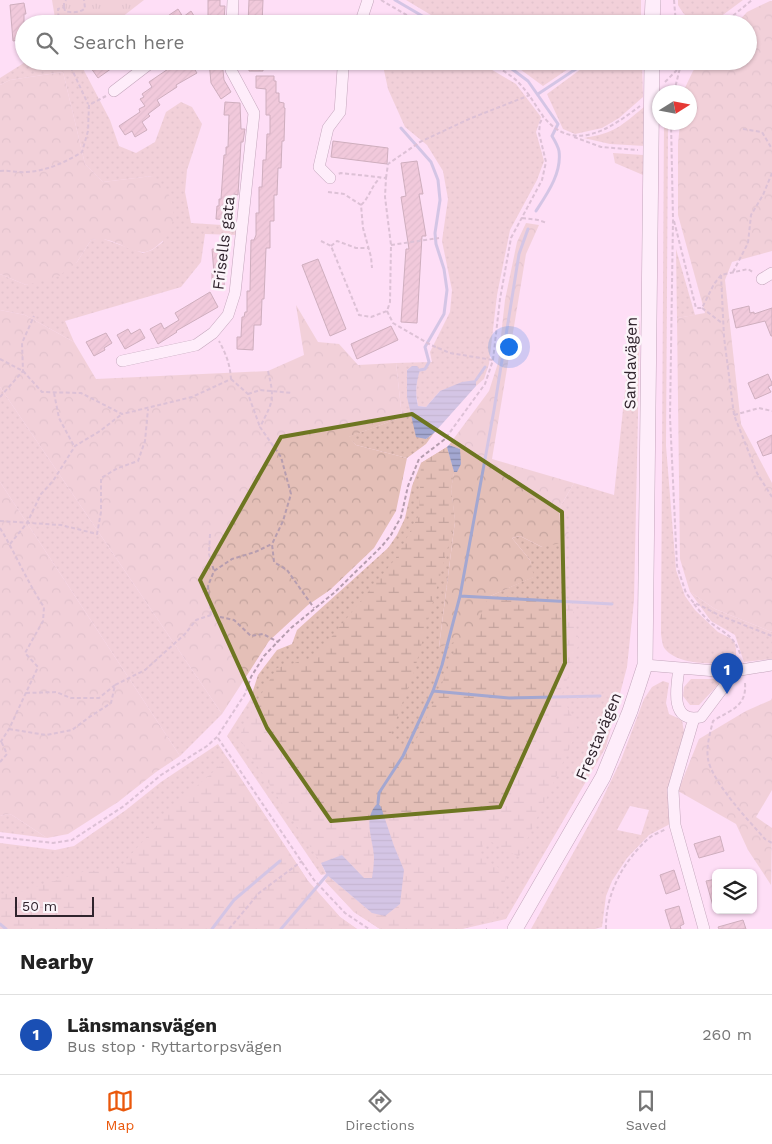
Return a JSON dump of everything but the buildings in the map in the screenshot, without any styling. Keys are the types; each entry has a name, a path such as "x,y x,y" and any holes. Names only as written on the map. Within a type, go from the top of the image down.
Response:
{"street":[{"path":"232,15 233,0"},
{"path":"363,15 368,0"},
{"path":"652,15 653,0"},
{"path":"114,91 142,70"},
{"name":"Frisells gata","path":"122,361 196,345 214,333 228,315 235,293 254,113 231,70"},
{"path":"330,178 320,167 328,128 340,112 343,70"},
{"name":"Sandavägen","path":"645,666 652,70"},
{"path":"645,666 728,672 772,665"},
{"name":"Frestavägen","path":"515,929 603,777 630,711 645,666"},
{"path":"679,669 675,690 677,706 683,713 694,718 701,717 725,685 728,672"},
{"path":"694,718 674,790 675,825 704,929"}],"path":[{"path":"66,0 64,7 65,11 69,12 82,11 85,8 84,0"},
{"path":"381,0 407,15"},
{"path":"674,0 675,15"},
{"path":"734,15 752,0"},
{"path":"58,15 58,9 64,7"},
{"path":"0,171 26,172 52,167 82,152 88,130 89,105 72,70"},
{"path":"500,70 517,81 544,117 560,132 601,146 650,151"},
{"path":"664,84 678,70"},
{"path":"676,85 680,70"},
{"path":"89,105 114,91"},
{"path":"493,360 450,353 431,346 394,323 387,311 390,302 391,245 385,197 386,178 388,164 420,142 469,118 530,96"},
{"path":"573,136 602,132 622,120 643,103"},
{"path":"0,837 53,844 72,840 124,806 161,775 191,757 217,737 245,694 251,677 264,656 314,608 335,592 382,546 402,517 408,486 419,459 445,439 485,384 493,360 500,299 512,238 542,180 546,162 539,133 540,123 544,117"},
{"path":"743,129 762,132 772,149"},
{"path":"671,130 673,219 670,417 677,566 686,593 709,621 732,637 737,644 741,656"},
{"path":"330,178 341,172 386,178"},
{"path":"733,272 748,244 752,215 772,173"},
{"path":"361,205 370,195 372,185 380,178"},
{"path":"328,192 344,194 361,205 363,228 372,258 372,268"},
{"path":"522,218 547,223"},
{"path":"673,219 696,308 702,308 723,323"},
{"path":"391,245 439,238"},
{"path":"320,241 331,246 359,315 371,317 387,311"},
{"path":"331,246 337,241 356,248 369,248"},
{"path":"702,308 714,284 721,275 748,269 767,276"},
{"path":"721,275 723,323 734,415 757,473 772,497"},
{"path":"0,397 23,371 22,343 34,316"},
{"path":"214,333 226,353 231,379 248,394 260,428 281,457 291,494 283,521 272,544 274,562 287,570 314,608"},
{"path":"0,359 23,371 42,392 81,393 122,414"},
{"path":"260,428 272,402 273,392 268,371"},
{"path":"10,544 27,523 41,494 53,481 75,446 100,431 122,414 192,397 231,379"},
{"path":"248,394 260,390 292,393"},
{"path":"54,393 58,418 75,446"},
{"path":"734,415 759,408 772,410"},
{"path":"0,521 61,525 96,534 101,512 101,478 118,468 138,461 146,442 148,409"},
{"path":"0,528 44,607 43,621 25,653 38,667 9,729 0,742 7,754 0,762"},
{"path":"210,534 209,554 214,571"},
{"path":"211,615 208,586 214,571 232,559 255,552 272,544"},
{"path":"693,602 721,616 772,636"},
{"path":"25,693 56,692 71,698 99,698 115,685 145,670 186,634 196,620 211,615 234,620 251,636 263,634 278,642"},
{"path":"745,683 746,693 744,699 712,721 708,760 718,783 764,839 772,843"},
{"path":"9,729 46,735 72,730 111,703 115,685"},
{"path":"217,737 314,880 345,914 369,929"},
{"path":"606,929 609,898 615,882 631,858 650,837 675,825"},
{"path":"230,929 259,893 302,861"}],"highlighted area":[{"path":"412,414 562,512 565,663 500,807 331,821 267,728 200,580 281,437"}],"green space":[{"path":"52,0 144,0 125,15 54,15"},
{"path":"406,0 641,0 641,15 431,15"},
{"path":"678,0 743,0 723,15 685,15 678,5"},
{"path":"772,1 772,251 732,262 725,280 741,424 772,483 772,632 715,609 690,592 680,559 677,318 705,313 678,215 679,130 697,130 697,85 686,85 694,70 757,70 757,15 744,15"},
{"path":"15,69 84,70 110,120 119,146 136,153 155,142 166,112 181,102 192,107 202,124 187,170 185,192 191,223 237,226 236,235 205,234 201,262 181,287 65,321 74,342 25,315 0,310 0,274 26,285 77,262 91,240 101,238 143,253 152,250 163,242 152,176 103,182 85,164 63,72 10,80 0,85 0,78"},
{"path":"384,70 492,70 516,84 541,117 536,132 544,161 537,180 510,230 497,295 489,364 484,379 476,386 476,380 440,391 426,407 418,406 416,393 417,378 407,369 426,439 434,433 426,444 407,458 356,445 348,437 402,417 396,363 432,362 430,352 450,312 452,290 442,241 448,199 443,171 427,145 405,127 388,89"},
{"path":"521,70 567,70 543,86"},
{"path":"580,70 642,70 643,97 619,118 602,128 575,134 563,129 547,94"},
{"path":"63,72 85,164 103,182 152,176 165,189 171,199 173,211 171,229 165,239 156,247 144,252 135,251 105,239 91,240 77,262 59,276 26,285 0,274 0,85 10,80"},
{"path":"644,107 645,146 610,144 584,138 603,134 617,128"},
{"path":"664,130 668,130 666,446 676,570 685,596 695,610 718,632 734,640 736,662 698,663 679,658 671,655 665,649 661,634"},
{"path":"613,153 643,155 643,175 615,163"},
{"path":"526,223 539,225 526,254 492,459 574,483 560,507 559,521 569,533 561,543 542,547 520,536 512,538 530,560 534,577 488,597 476,627 458,641 439,647 455,521 451,489 454,472 457,472 460,449 449,445 489,391 498,363 505,300 517,242"},
{"path":"676,249 695,315 677,318"},
{"path":"296,305 318,342 339,344 358,365 396,363 402,417 349,437 356,445 407,458 396,511 374,548 330,590 308,605 269,641 222,714 0,387 0,310 25,315 74,342 96,379 268,371 304,355"},
{"path":"640,321 634,600 627,667 606,747 506,919 462,929 380,929 354,912 325,881 328,876 372,913 321,863 326,874 321,875 227,736 250,700 258,675 277,650 292,644 297,630 388,548 405,518 412,486 421,463 447,447 454,472 451,489 455,521 439,647 488,597 533,577 530,560 512,538 520,536 542,547 559,521 560,507 574,483 614,495 628,362"},
{"path":"0,387 222,714 180,756 0,482"},
{"path":"447,447 454,472 451,489 455,521 414,672 391,733 410,753 440,689 458,641 476,627 488,597 571,601 579,643 562,695 578,730 519,857 486,839 478,856 508,873 492,917 462,929 380,929 354,912 325,881 328,876 372,913 404,870 394,846 369,820 374,859 372,878 364,878 342,855 321,863 239,738 257,701 277,668 315,657 396,558 419,515 421,463"},
{"path":"0,482 180,756 118,802 68,834 47,838 12,815 0,816"},
{"path":"690,592 715,609 772,632 772,659 744,662 735,635 711,621"},
{"path":"691,679 717,679 718,683 699,705 690,705 683,696 684,687"},
{"path":"663,681 669,683 666,703 669,714 682,720 684,732 670,824 649,835 627,858 612,881 606,896 602,927 595,929 531,929 597,810 621,760 644,699 652,687","holes":["630,806 649,810 641,835 617,830"]},
{"path":"772,698 772,790 756,817 772,828 771,885 748,850 736,824 678,791 699,739"},
{"path":"218,744 308,881 340,917 357,929 0,929 0,843 55,850 74,846 126,810 161,782"},
{"path":"228,759 308,881 340,917 357,929 0,929 0,894 17,893 82,872 119,868 176,804"},
{"path":"12,815 47,838 0,832 0,816"}],"water":[{"path":"412,366 417,366 420,370 416,388 418,406 426,407 440,391 462,382 476,380 476,386 434,433 426,439 416,437 407,397 407,370"},
{"path":"449,445 460,449 461,464 457,472 454,472 447,447"},
{"path":"378,803 404,870 400,904 385,916 372,913 327,875 321,863 342,855 364,878 372,878 374,857 369,822 370,815"}],"waterway":[{"path":"395,0 421,15"},
{"path":"513,70 528,81 558,124 552,136 559,151 556,175 545,198 536,211"},
{"path":"538,94 574,70"},
{"path":"401,128 431,162 438,180 440,200 435,233 447,290 444,314 425,347 429,362 425,369 420,370"},
{"path":"378,803 379,793 403,756 433,691 442,665 460,596 494,410 519,254 528,229"},
{"path":"476,380 485,367"},
{"path":"460,596 612,604"},
{"path":"433,691 509,698 600,696"},
{"path":"212,929 234,900 280,861"},
{"path":"281,929 327,875"},
{"path":"0,924 6,929"}],"place":[{"name":"Länsmansvägen","path":"727,694"}]}
